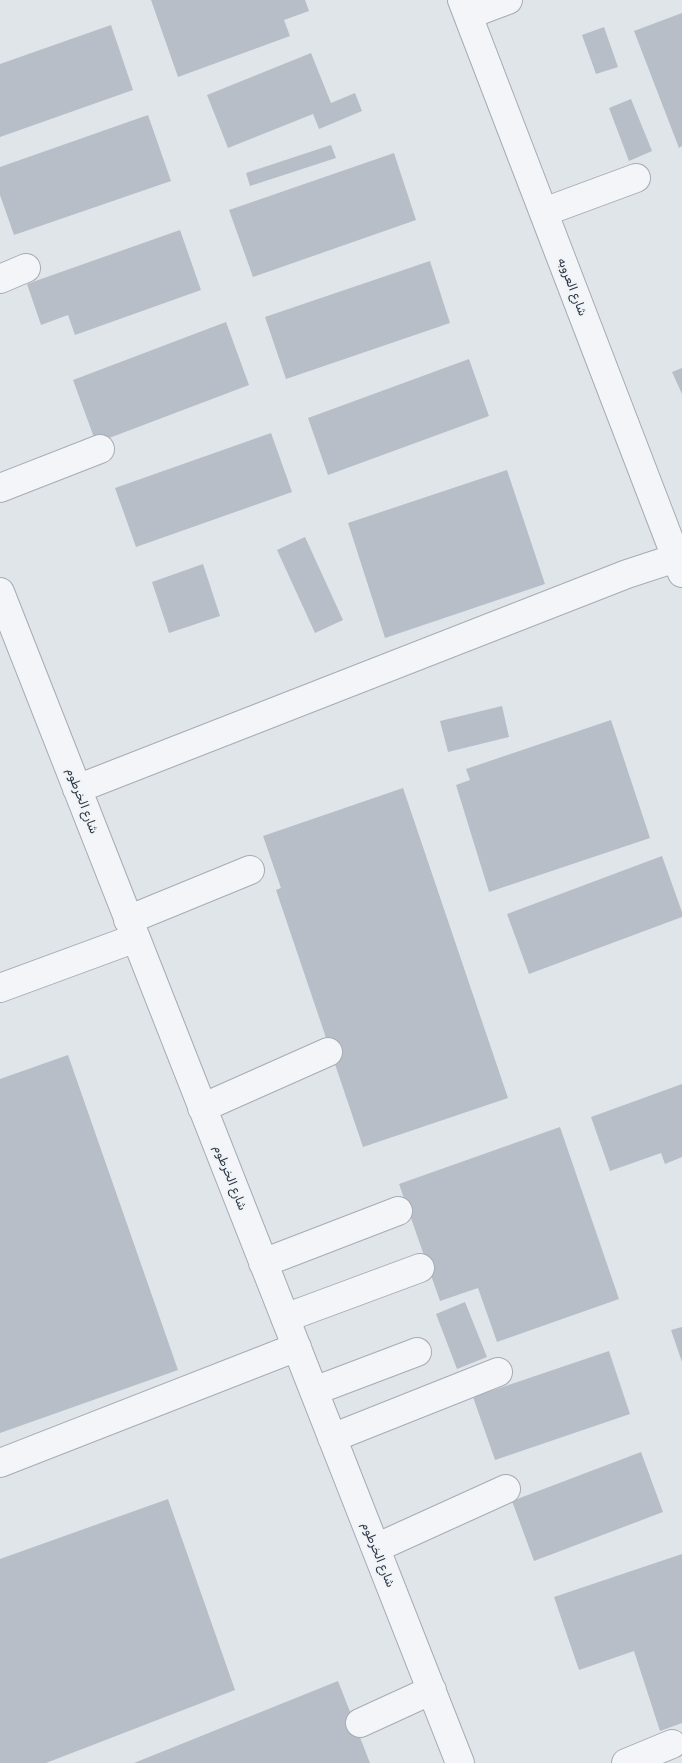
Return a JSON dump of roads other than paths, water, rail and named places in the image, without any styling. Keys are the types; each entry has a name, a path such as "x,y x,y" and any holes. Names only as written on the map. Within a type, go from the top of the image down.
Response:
{"lane":[{"path":"465,8 508,0"},
{"name":"شارع العروبه","path":"465,8 680,563"},
{"path":"544,212 636,178"},
{"path":"0,279 26,268"},
{"path":"0,488 100,449"},
{"path":"77,789 627,574 680,563"},
{"name":"شارع الخرطوم","path":"0,592 460,1763"},
{"path":"0,988 132,929 250,870"},
{"path":"202,1108 328,1052"},
{"path":"264,1263 398,1211"},
{"path":"285,1318 420,1268"},
{"path":"0,1464 297,1347"},
{"path":"314,1390 417,1352"},
{"path":"332,1438 498,1372"},
{"path":"376,1548 506,1489"},
{"path":"360,1723 432,1690"},
{"path":"626,1763 672,1744"}]}
